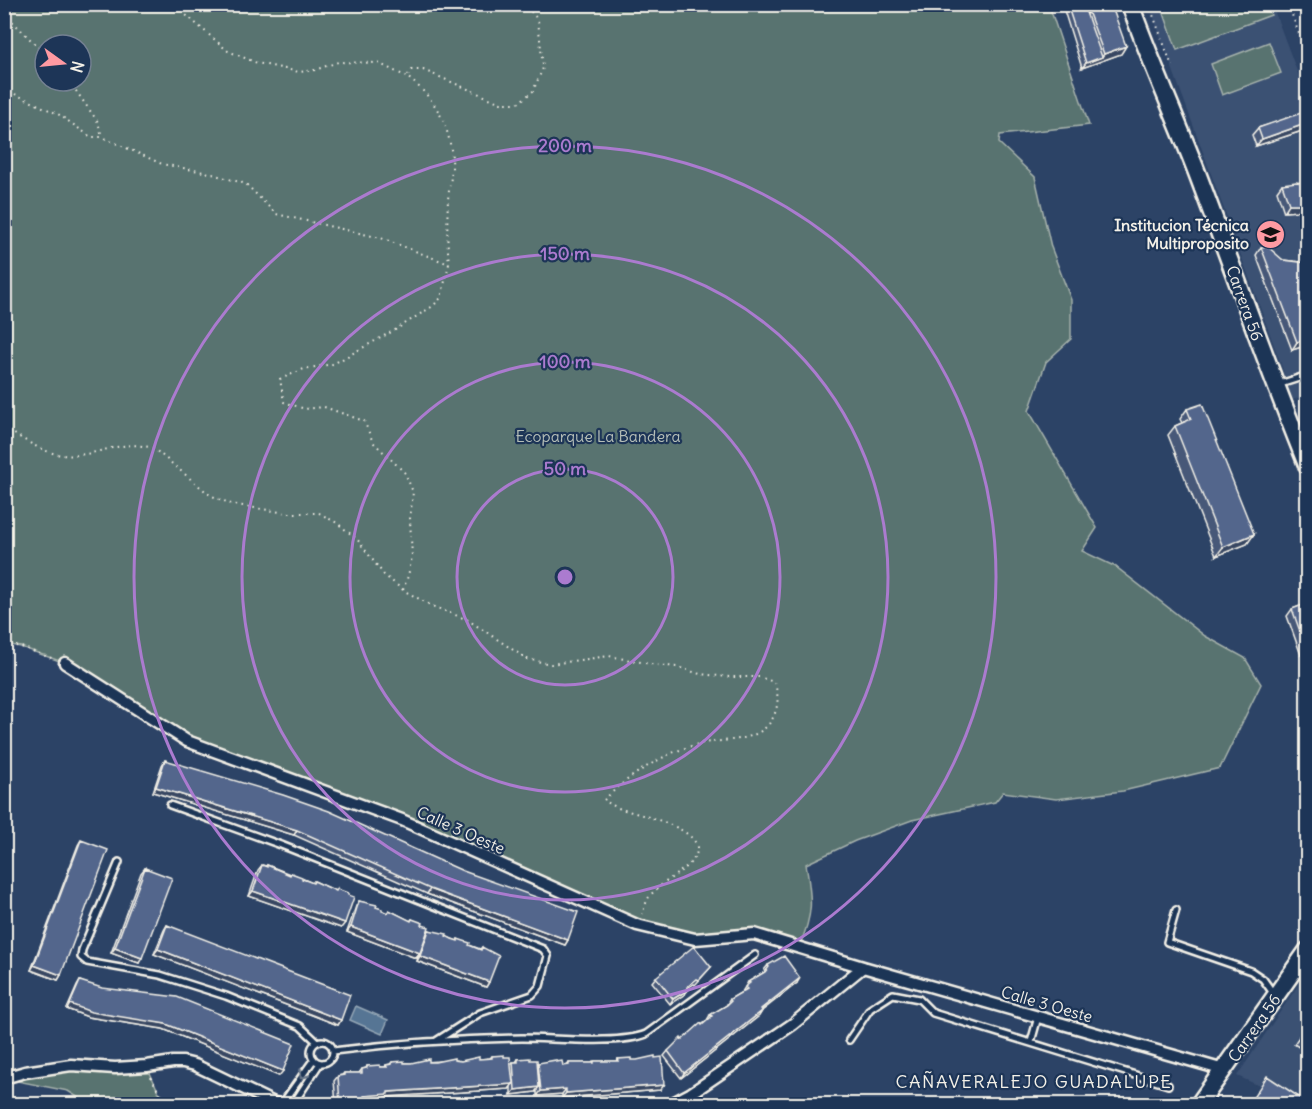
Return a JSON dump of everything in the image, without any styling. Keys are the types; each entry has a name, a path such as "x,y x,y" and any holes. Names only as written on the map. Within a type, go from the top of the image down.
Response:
{"street":[{"name":"Carrera 56","path":"1130,4 1202,185 1308,467"},
{"name":"Calle 3 Oeste","path":"65,663 187,741 402,820 637,925 695,939 754,934 1224,1070"},
{"name":"Carrera 56","path":"1199,1104 1308,951"},
{"path":"671,1104 690,1094 793,1024 862,967"},
{"path":"4,1078 25,1072 71,1065 115,1068 183,1062 195,1065 276,1104"}],"lane":[{"path":"1276,385 1308,375"},
{"path":"170,805 281,845 543,949 548,956 540,986 532,995 480,1013 436,1041"},
{"path":"119,862 81,957 87,962 160,975 226,996 300,1026 317,1042 327,1042 333,1051"},
{"path":"1176,910 1167,942 1251,971 1263,980 1276,997"},
{"path":"333,1051 436,1041 638,1037 646,1034 755,955"},
{"path":"849,1040 870,1009 893,994 919,999 933,1013 1168,1085"},
{"path":"1031,1042 1038,1017"},
{"path":"317,1042 311,1050 314,1059 320,1063"},
{"path":"293,1104 320,1063 330,1060 333,1051"},
{"path":"282,1104 314,1059"}],"path":[{"path":"182,4 186,15 228,51 257,63 299,72 315,70 338,62 378,63 407,77 422,88 444,118 452,160 447,220 449,264 441,298 433,306 395,330 333,364 303,369 280,379 284,402 305,408 324,407 364,421 373,442 405,472 413,492 412,557 403,590"},
{"path":"407,77 411,70 423,70 501,103 518,103 533,91 543,68 538,20 528,8 521,4"},
{"path":"1288,4 1308,58"},
{"path":"4,13 33,42"},
{"path":"4,89 58,114 91,137 102,137 162,164 209,173 246,184 276,214 381,238 449,264"},
{"path":"77,93 98,122 102,137"},
{"path":"4,428 32,445 54,454 76,456 122,444 142,445 153,448 210,495 231,504 286,513 319,513 337,523 357,539 384,575 403,590 432,606 468,620 527,659 551,664 609,656 677,667 700,674 729,677 759,676 774,682 777,691 777,706 772,720 764,730 752,737 701,743 673,753 634,774 604,800 617,808 656,820 689,834 696,842 697,848 691,862 649,898 637,925"},
{"path":"4,644 21,647 65,663"},
{"path":"158,1091 165,1104"}],"shaded area":[{"name":"Institucion Técnica Multiproposito","path":"1149,5 1272,5 1307,98 1307,395 1289,401 1283,370"},
{"path":"1307,972 1307,1104 1288,1104 1260,1086 1237,1076"},
{"path":"356,1006 388,1020 382,1034 350,1020"}],"green space":[{"name":"Ecoparque La Bandera","path":"4,5 1049,5 1089,125 1000,135 999,143 1035,177 1051,247 1071,300 1071,339 1046,362 1029,411 1097,528 1082,551 1116,567 1205,636 1245,658 1261,684 1220,768 1123,791 1056,799 1003,792 995,802 912,820 855,841 806,864 810,887 810,906 807,925 799,947 754,934 695,939 637,925 402,820 187,741 65,663 21,647 5,644"},
{"path":"1161,5 1267,5 1271,15 1177,50"},
{"path":"1269,42 1281,73 1222,95 1211,64"},
{"path":"147,1066 158,1091 175,1104 88,1104 68,1091 12,1080 25,1072"}],"building":[{"path":"1067,4 1083,4 1102,57 1086,63"},
{"path":"1111,4 1126,46 1104,54 1088,11"},
{"path":"1307,111 1308,123 1262,139 1258,128"},
{"path":"1296,182 1308,184 1308,206 1289,204 1282,184"},
{"path":"1267,246 1283,260 1308,263 1308,339 1297,342 1261,247"},
{"path":"1202,404 1254,534 1223,547 1175,426 1191,419 1187,409"},
{"path":"1308,603 1308,647 1306,648 1292,609"},
{"path":"165,760 329,811 463,871 578,912 568,940 430,889 297,830 156,787"},
{"path":"81,840 108,850 61,975 34,965"},
{"path":"262,865 290,875 291,873 313,883 314,881 336,891 337,889 354,897 345,923 253,891"},
{"path":"145,868 172,878 142,958 115,948"},
{"path":"359,901 377,905 376,907 382,911 388,913 389,910 429,927 420,953 351,927"},
{"path":"167,925 350,995 341,1020 158,949"},
{"path":"429,930 447,934 446,936 452,939 470,943 469,945 481,950 482,947 499,956 489,982 420,956"},
{"path":"694,946 711,967 699,980 697,979 687,987 689,989 673,999 656,977"},
{"path":"784,956 800,978 684,1073 668,1051 681,1038 682,1040 701,1023 702,1025 708,1020 712,1016 710,1015 727,1005 730,999 747,989 745,987 750,983 748,982 765,972 768,965"},
{"path":"80,981 102,988 177,997 294,1044 283,1071 166,1024 91,1012 70,1004"},
{"path":"1308,1024 1308,1042 1299,1036"},
{"path":"504,1055 504,1057 510,1057 513,1084 388,1092 388,1094 364,1096 364,1101 340,1103 338,1076 344,1073 362,1073 362,1069 367,1066 387,1067 386,1065 392,1062 411,1063 429,1059 429,1062 435,1062 454,1058 454,1060 461,1061"},
{"path":"655,1056 655,1058 662,1057 664,1085 566,1093 566,1089 541,1091 538,1063 556,1060 556,1062 562,1061 563,1066 569,1063 619,1061 618,1059 631,1058 631,1060 637,1060"},
{"path":"530,1058 530,1060 537,1060 539,1087 515,1090 513,1062"},
{"path":"1267,1076 1308,1103 1308,1104 1249,1104"}],"place":[{"name":"Institucion Técnica Multiproposito","path":"1270,234"}],"district":[{"name":"CAÑAVERALEJO GUADALUPE","path":"1034,1081"}]}
